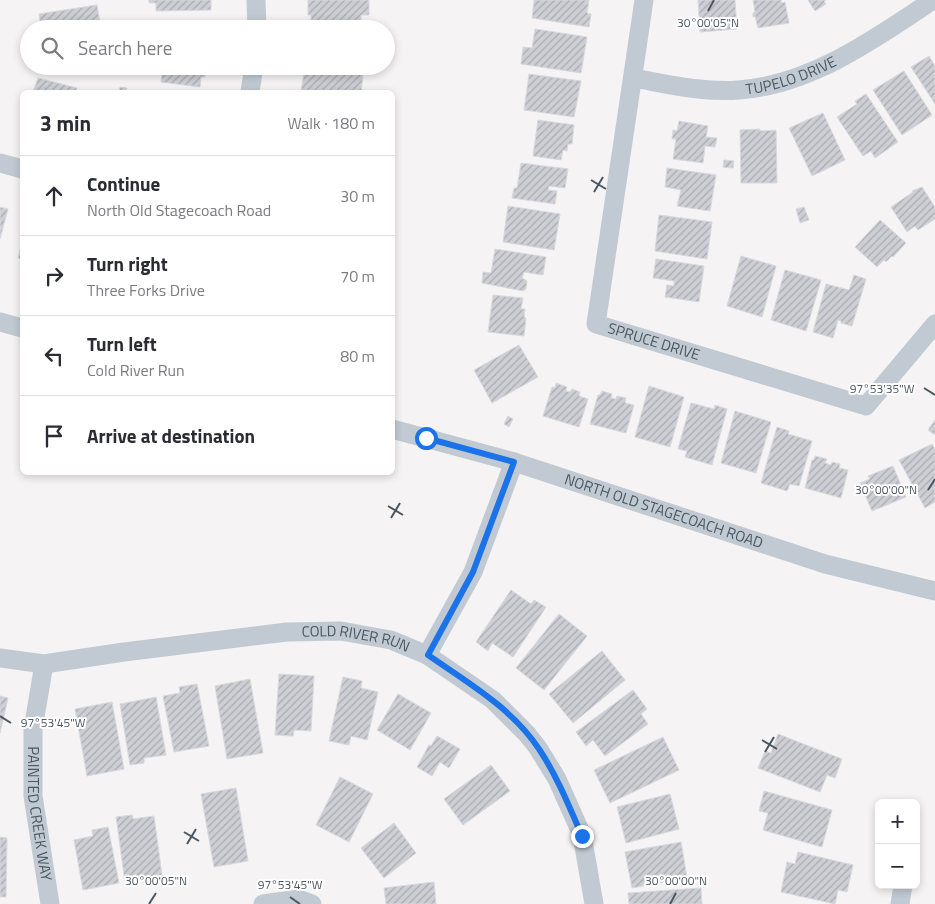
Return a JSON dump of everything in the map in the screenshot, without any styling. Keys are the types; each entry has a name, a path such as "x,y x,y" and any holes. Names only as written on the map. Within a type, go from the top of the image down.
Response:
{"street":[{"path":"256,0 257,20"},
{"name":"SPRUCE DRIVE","path":"644,0 596,324 866,406 935,324"},
{"name":"TUPELO DRIVE","path":"633,78 701,90 739,90 779,83 808,74 841,59 933,0"},
{"path":"250,90 253,75"},
{"path":"0,163 20,168"},
{"path":"0,322 20,327"},
{"name":"NORTH OLD STAGECOACH ROAD","path":"395,430 514,462 825,564 935,591"},
{"path":"428,655 473,572 514,462"},
{"name":"COLD RIVER RUN","path":"0,658 44,664 287,632 341,631 391,640 428,655 493,700 527,734 538,748 557,779 582,836 594,904"},
{"name":"PAINTED CREEK WAY","path":"44,664 33,729 33,796 50,904"},
{"path":"900,904 902,889"},
{"path":"263,904 299,899 312,904"}],"building":[{"path":"149,0 211,0 211,10 156,11 156,3 149,3"},
{"path":"308,0 369,0 369,15 361,15 361,20 311,20 311,15 308,15"},
{"path":"534,0 589,0 587,13 591,14 589,27 532,18"},
{"path":"698,0 735,0 737,29 700,32"},
{"path":"753,0 781,0 782,3 785,2 789,23 758,28 755,16 753,17 755,12"},
{"path":"808,0 826,0 824,1 826,4 815,11"},
{"path":"97,5 100,20 40,20 39,14"},
{"path":"535,29 587,37 581,73 521,64 523,47 532,48"},
{"path":"929,56 935,66 935,104 911,67"},
{"path":"904,71 932,115 902,135 873,90"},
{"path":"529,74 581,81 574,117 524,110"},
{"path":"162,75 205,75 205,77 201,77 200,87 161,82"},
{"path":"304,75 363,75 361,90 301,90"},
{"path":"38,78 77,88 76,90 34,90"},
{"path":"120,87 127,88 126,90 119,90"},
{"path":"866,94 898,142 875,158 871,151 863,156 837,117 857,104 855,101"},
{"path":"823,113 845,160 812,176 789,128"},
{"path":"538,120 574,125 572,144 568,144 567,151 563,150 561,160 533,156"},
{"path":"679,121 708,126 706,137 717,138 715,147 705,146 703,163 673,159 676,139 672,139 673,130 677,131"},
{"path":"760,129 760,131 776,130 777,183 741,183 740,130"},
{"path":"724,160 734,161 733,168 723,167"},
{"path":"521,163 568,169 565,188 549,186 548,190 557,191 555,204 512,198 514,188 517,188"},
{"path":"667,168 716,175 710,211 677,206 681,190 665,187"},
{"path":"922,187 935,207 935,219 918,230 915,226 907,232 891,207 912,191"},
{"path":"508,206 560,214 554,250 503,242"},
{"path":"0,207 8,209 0,239"},
{"path":"804,207 809,220 800,223 796,209"},
{"path":"659,215 712,222 707,259 655,251"},
{"path":"880,220 906,243 893,257 886,262 884,260 877,267 855,247"},
{"path":"495,249 546,257 543,275 524,272 522,278 527,281 526,289 523,291 482,283 483,272 491,273"},
{"path":"741,256 776,266 762,317 727,306"},
{"path":"656,259 704,266 699,302 665,297 667,285 674,286 674,281 653,278"},
{"path":"785,270 821,280 806,331 771,320"},
{"path":"854,275 866,279 852,326 841,323 838,320 833,338 813,332 826,284 849,290"},
{"path":"493,295 523,298 521,309 525,309 524,317 526,318 524,336 488,332"},
{"path":"519,345 538,377 492,403 474,370"},
{"path":"556,383 567,387 566,391 570,392 572,389 580,392 579,396 588,399 579,427 543,416 552,387 555,388"},
{"path":"649,386 684,397 670,447 635,437"},
{"path":"602,391 612,394 611,398 616,399 617,396 626,398 625,403 634,405 626,433 590,424 598,395"},
{"path":"691,403 714,409 715,405 727,409 712,465 685,457 687,451 678,449"},
{"path":"735,411 771,422 756,473 721,463"},
{"path":"508,416 513,419 509,427 504,424"},
{"path":"935,420 935,435 928,430"},
{"path":"777,427 789,431 788,434 812,441 799,486 790,484 787,491 761,483"},
{"path":"932,444 935,449 935,502 925,508 899,460"},
{"path":"815,456 827,459 825,463 831,465 832,462 840,464 839,468 848,470 841,498 805,488 812,460 814,460"},
{"path":"893,466 906,497 872,511 860,483 870,479 868,476"},
{"path":"511,590 531,604 534,600 546,607 513,657 492,643 488,651 476,642"},
{"path":"559,614 587,636 544,690 516,668"},
{"path":"602,651 625,680 573,723 549,694"},
{"path":"279,674 314,676 311,731 294,730 293,736 275,735"},
{"path":"343,677 362,681 361,688 378,692 367,740 351,736 349,745 329,741"},
{"path":"250,679 263,753 227,759 215,686"},
{"path":"197,684 209,746 174,752 163,696 180,693 179,687"},
{"path":"633,690 647,709 641,714 648,724 605,756 593,740 586,746 576,732"},
{"path":"398,694 431,713 410,750 377,730"},
{"path":"0,696 8,698 0,733"},
{"path":"156,697 166,755 144,758 144,763 130,765 120,704"},
{"path":"112,702 124,769 87,776 75,709"},
{"path":"778,734 842,759 835,778 827,775 820,792 758,768 765,751 771,753"},
{"path":"437,736 460,749 449,768 440,762 432,776 417,767 429,745 431,746"},
{"path":"663,737 679,770 610,803 594,770"},
{"path":"491,765 510,791 463,825 444,799"},
{"path":"340,777 373,794 349,842 316,825"},
{"path":"236,788 248,861 214,867 201,794"},
{"path":"764,791 832,810 822,847 763,830 768,813 759,811"},
{"path":"670,794 679,829 626,843 617,807"},
{"path":"132,815 133,819 154,816 163,883 144,885 143,879 125,882 116,817"},
{"path":"394,823 416,853 384,878 361,848"},
{"path":"108,827 119,883 83,890 74,840 93,836 92,830"},
{"path":"0,837 7,838 6,897 0,897"},
{"path":"681,842 687,878 632,888 625,852"},
{"path":"798,852 853,865 847,892 838,890 835,904 781,892 787,862 795,864"},
{"path":"434,882 436,904 386,904 384,888"},
{"path":"701,888 702,904 629,904 628,893"}],"route":[{"path":"426,438 514,462 473,572 428,655 493,700 527,734 557,779 582,836"}]}
